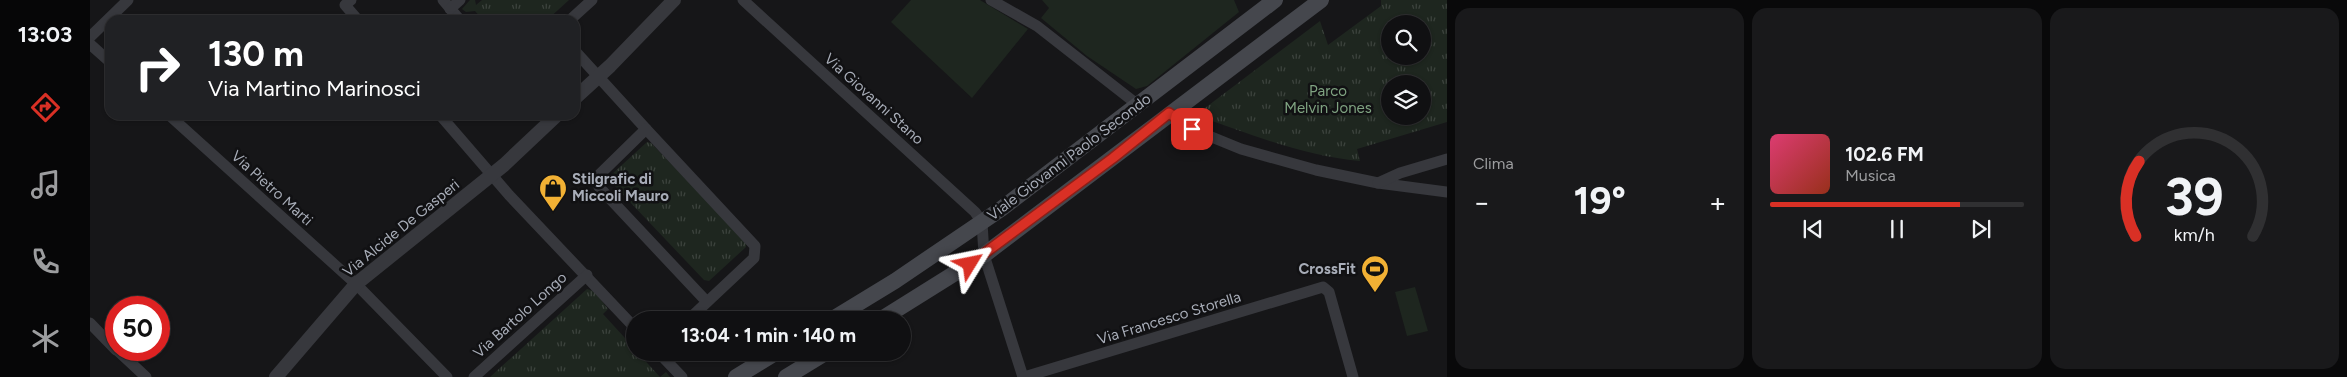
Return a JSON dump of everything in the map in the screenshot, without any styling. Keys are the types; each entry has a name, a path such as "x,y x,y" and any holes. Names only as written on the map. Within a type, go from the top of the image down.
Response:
{"main road":[{"name":"Viale Giovanni Paolo Secondo","path":"845,311 895,281 982,222 1275,0"},
{"name":"Viale Giovanni Paolo Secondo","path":"894,311 984,255 1113,158 1169,113 1321,0"},
{"path":"736,377 762,361"},
{"path":"786,377 812,361"}],"street":[{"path":"113,15 128,0"},
{"path":"351,0 345,5 354,15"},
{"path":"456,15 447,4 460,0"},
{"path":"576,15 592,0"},
{"path":"580,93 674,0"},
{"name":"Via Giovanni Stano","path":"743,0 975,212 982,222"},
{"path":"991,0 1037,26 1138,104"},
{"path":"90,37 105,22"},
{"path":"90,44 105,58"},
{"path":"580,57 755,246 754,258 698,311"},
{"path":"1169,113 1192,129 1241,149 1316,170 1378,183 1447,192"},
{"name":"Via Pietro Marti","path":"175,120 356,284"},
{"path":"444,120 492,175 626,318"},
{"name":"Via Alcide De Gasperi","path":"276,377 356,284 492,175 552,120"},
{"path":"646,129 600,174 599,187 707,302"},
{"path":"1378,183 1400,173 1447,160"},
{"path":"982,222 984,255 1023,377"},
{"name":"Via Bartolo Longo","path":"474,377 587,275"},
{"path":"356,284 447,377"},
{"name":"Via Francesco Storella","path":"1023,377 1323,287 1329,292 1353,377"},
{"path":"90,324 105,339"},
{"path":"128,361 146,377"},
{"path":"667,361 682,377"}],"green space":[{"path":"470,0 475,0 476,5 482,0 569,0 552,15 479,15 475,11 466,12 462,9"},
{"path":"911,0 980,0 1028,29 972,98 891,22"},
{"path":"1042,0 1234,0 1239,12 1147,86 1136,89 1087,56 1041,18 1049,8"},
{"name":"Parco Melvin Jones","path":"1381,0 1447,0 1447,122 1357,149 1360,161 1299,150 1201,117 1201,111 1320,21 1328,45 1381,6"},
{"path":"647,142 651,143 746,242 746,247 709,281 704,280 610,181 611,175"},
{"path":"1415,287 1428,331 1407,336 1395,292"},
{"path":"587,289 594,291 608,309 603,314 626,339 626,361 645,361 660,377 490,377"},
{"path":"666,372 670,377 660,377"}],"place":[{"name":"Stilgrafic di Miccoli Mauro","path":"553,212"},
{"name":"CrossFit","path":"1375,293"}],"route":[{"path":"970,264 1113,158 1169,113 1192,129"}]}
